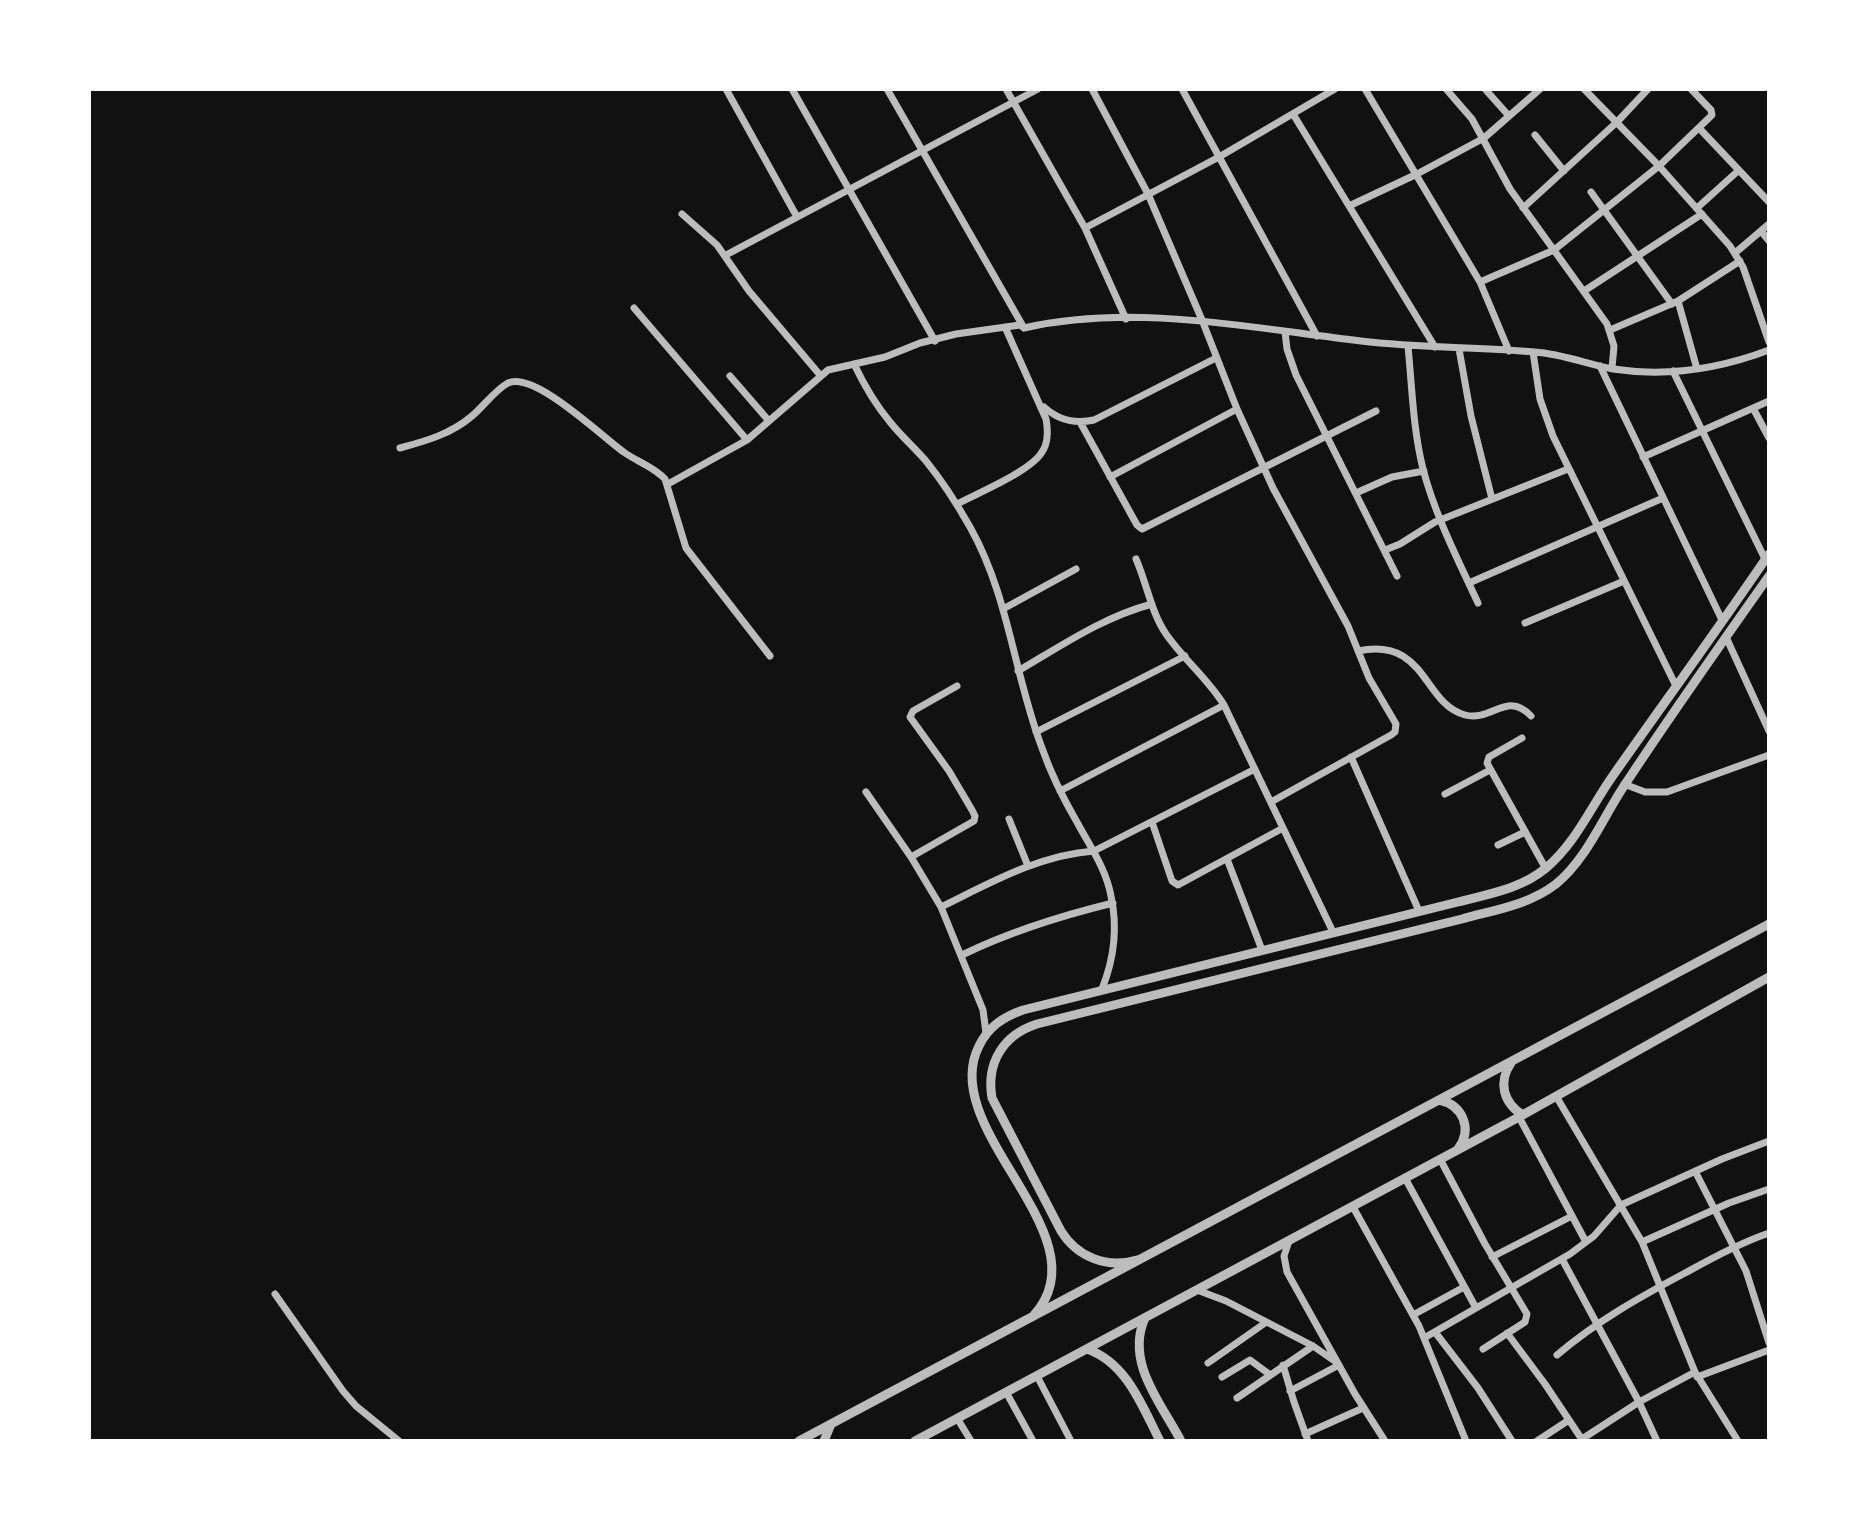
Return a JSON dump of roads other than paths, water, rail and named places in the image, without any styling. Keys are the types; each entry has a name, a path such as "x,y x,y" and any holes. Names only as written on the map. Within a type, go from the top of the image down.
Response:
{"street":[{"path":"726,89 797,217"},
{"path":"792,89 935,341"},
{"path":"887,89 1024,328"},
{"path":"1006,89 1085,228 1126,319"},
{"path":"726,255 1038,89"},
{"path":"1092,89 1148,194 1264,468 1302,545 1348,626 1369,678 1396,727 1393,733 1271,802"},
{"path":"1085,228 1219,157 1335,89"},
{"path":"1365,89 1480,282 1509,351"},
{"path":"1446,89 1465,110 1523,208 1610,330 1614,352 1612,368"},
{"path":"1485,89 1509,116"},
{"path":"1349,206 1484,138 1540,89"},
{"path":"1584,89 1660,166 1735,253 1769,342"},
{"path":"1523,208 1617,122 1648,89"},
{"path":"1480,282 1554,250 1660,166 1712,113 1691,89"},
{"path":"1186,90 1219,157 1317,336"},
{"path":"1293,114 1435,347"},
{"path":"1699,128 1769,202"},
{"path":"1535,135 1564,171"},
{"path":"1584,290 1700,211 1739,170"},
{"path":"1591,192 1675,303 1697,369"},
{"path":"682,214 726,255 749,290 820,375"},
{"path":"1735,253 1769,224"},
{"path":"1761,231 1769,241"},
{"path":"1610,330 1675,303 1740,261"},
{"path":"634,308 747,440"},
{"path":"668,484 747,440 820,375 837,367 885,357 932,340 968,331 1020,325 1024,328 1050,322 1202,320 1408,346 1533,352 1636,371 1697,369 1769,350"},
{"path":"957,504 1029,465 1042,453 1048,437 1040,402 1004,327"},
{"path":"1285,332 1292,366 1398,576"},
{"path":"1408,346 1416,433 1424,471 1441,520 1478,603"},
{"path":"1459,349 1492,499"},
{"path":"1533,352 1543,409 1569,469 1676,686"},
{"path":"1040,402 1054,415 1080,422 1101,417 1216,358"},
{"path":"854,364 882,411 926,462 957,504 984,555 1003,609 1036,732 1060,791 1107,880 1113,904 1114,943 1102,989"},
{"path":"1600,366 1722,620"},
{"path":"1034,1315 1046,1298 1053,1279 1053,1264 1048,1244 976,1104 971,1086 972,1067 977,1049 986,1033 1015,1013 1511,888 1546,869 1568,844 1767,557 1674,371"},
{"path":"730,376 769,421"},
{"path":"400,448 424,442 456,428 471,418 508,383 526,382 571,410 626,454 661,474 668,484 686,548 770,656"},
{"path":"1643,457 1769,401"},
{"path":"1753,408 1769,438"},
{"path":"1110,477 1237,409"},
{"path":"1080,422 1137,525 1142,529 1376,411"},
{"path":"1385,550 1441,520 1569,469"},
{"path":"1356,493 1384,479 1424,471"},
{"path":"1469,583 1663,498"},
{"path":"1136,559 1165,632 1207,679 1224,705 1333,932"},
{"path":"1003,609 1076,569"},
{"path":"1525,623 1624,581"},
{"path":"1137,1260 1112,1263 1094,1259 1077,1250 1064,1236 992,1098 990,1081 993,1064 1001,1048 1013,1035 1037,1024 1529,900 1559,881 1582,854 1624,784 1768,581"},
{"path":"1018,671 1097,625 1152,604"},
{"path":"1726,637 1769,731"},
{"path":"1358,651 1378,649 1404,657 1415,665 1445,702 1461,713 1480,715 1510,705 1522,708 1531,716"},
{"path":"1036,732 1185,656"},
{"path":"911,857 974,821 975,816 949,771 910,717 913,711 957,686"},
{"path":"1060,791 1224,705"},
{"path":"1522,738 1489,757 1487,763 1546,869"},
{"path":"1624,784 1645,792 1667,792 1769,755"},
{"path":"1351,758 1419,911"},
{"path":"941,907 1028,866 1070,853 1094,851 1255,769"},
{"path":"1445,794 1490,770"},
{"path":"866,792 911,857 941,907 985,1017 986,1033"},
{"path":"1009,819 1028,866"},
{"path":"1152,822 1176,885 1183,884 1283,828"},
{"path":"1498,845 1525,832"},
{"path":"1227,859 1262,950"},
{"path":"1458,902 1462,919"},
{"path":"962,955 1037,923 1113,904"},
{"path":"799,1441 1769,924"},
{"path":"915,1441 1521,1116 1769,977"},
{"path":"1515,1059 1506,1071 1504,1089 1512,1107 1521,1116 1586,1242"},
{"path":"1556,1096 1642,1242 1696,1374 1736,1440"},
{"path":"1439,1100 1456,1108 1464,1119 1464,1138 1457,1150"},
{"path":"1424,1338 1562,1259 1586,1242 1620,1205 1769,1141"},
{"path":"1440,1159 1528,1318 1482,1349"},
{"path":"1695,1171 1735,1247 1755,1297 1769,1343"},
{"path":"1405,1178 1476,1308"},
{"path":"1642,1242 1715,1209 1769,1189"},
{"path":"1353,1206 1413,1315 1466,1441"},
{"path":"1493,1257 1572,1216"},
{"path":"1557,1354 1627,1304 1735,1247 1769,1233"},
{"path":"1048,1244 1064,1236"},
{"path":"1289,1241 1284,1256 1287,1272 1363,1408 1385,1441"},
{"path":"1562,1259 1657,1441"},
{"path":"1413,1315 1464,1287"},
{"path":"1197,1290 1219,1297 1313,1346 1339,1365"},
{"path":"275,1294 343,1391 356,1406 399,1441"},
{"path":"1145,1318 1138,1341 1139,1360 1181,1441"},
{"path":"1208,1363 1265,1323"},
{"path":"1435,1332 1478,1388 1512,1441"},
{"path":"1507,1334 1582,1440 1639,1402 1696,1374 1769,1350"},
{"path":"1237,1398 1313,1346"},
{"path":"1087,1349 1107,1360 1124,1376 1160,1441"},
{"path":"1222,1377 1250,1360 1269,1374"},
{"path":"1283,1365 1307,1438 1363,1408"},
{"path":"1290,1391 1339,1365"},
{"path":"1037,1376 1070,1441"},
{"path":"1006,1392 1034,1441"},
{"path":"957,1418 971,1441"},
{"path":"1537,1441 1569,1420"},
{"path":"824,1441 827,1431 835,1421"}]}
